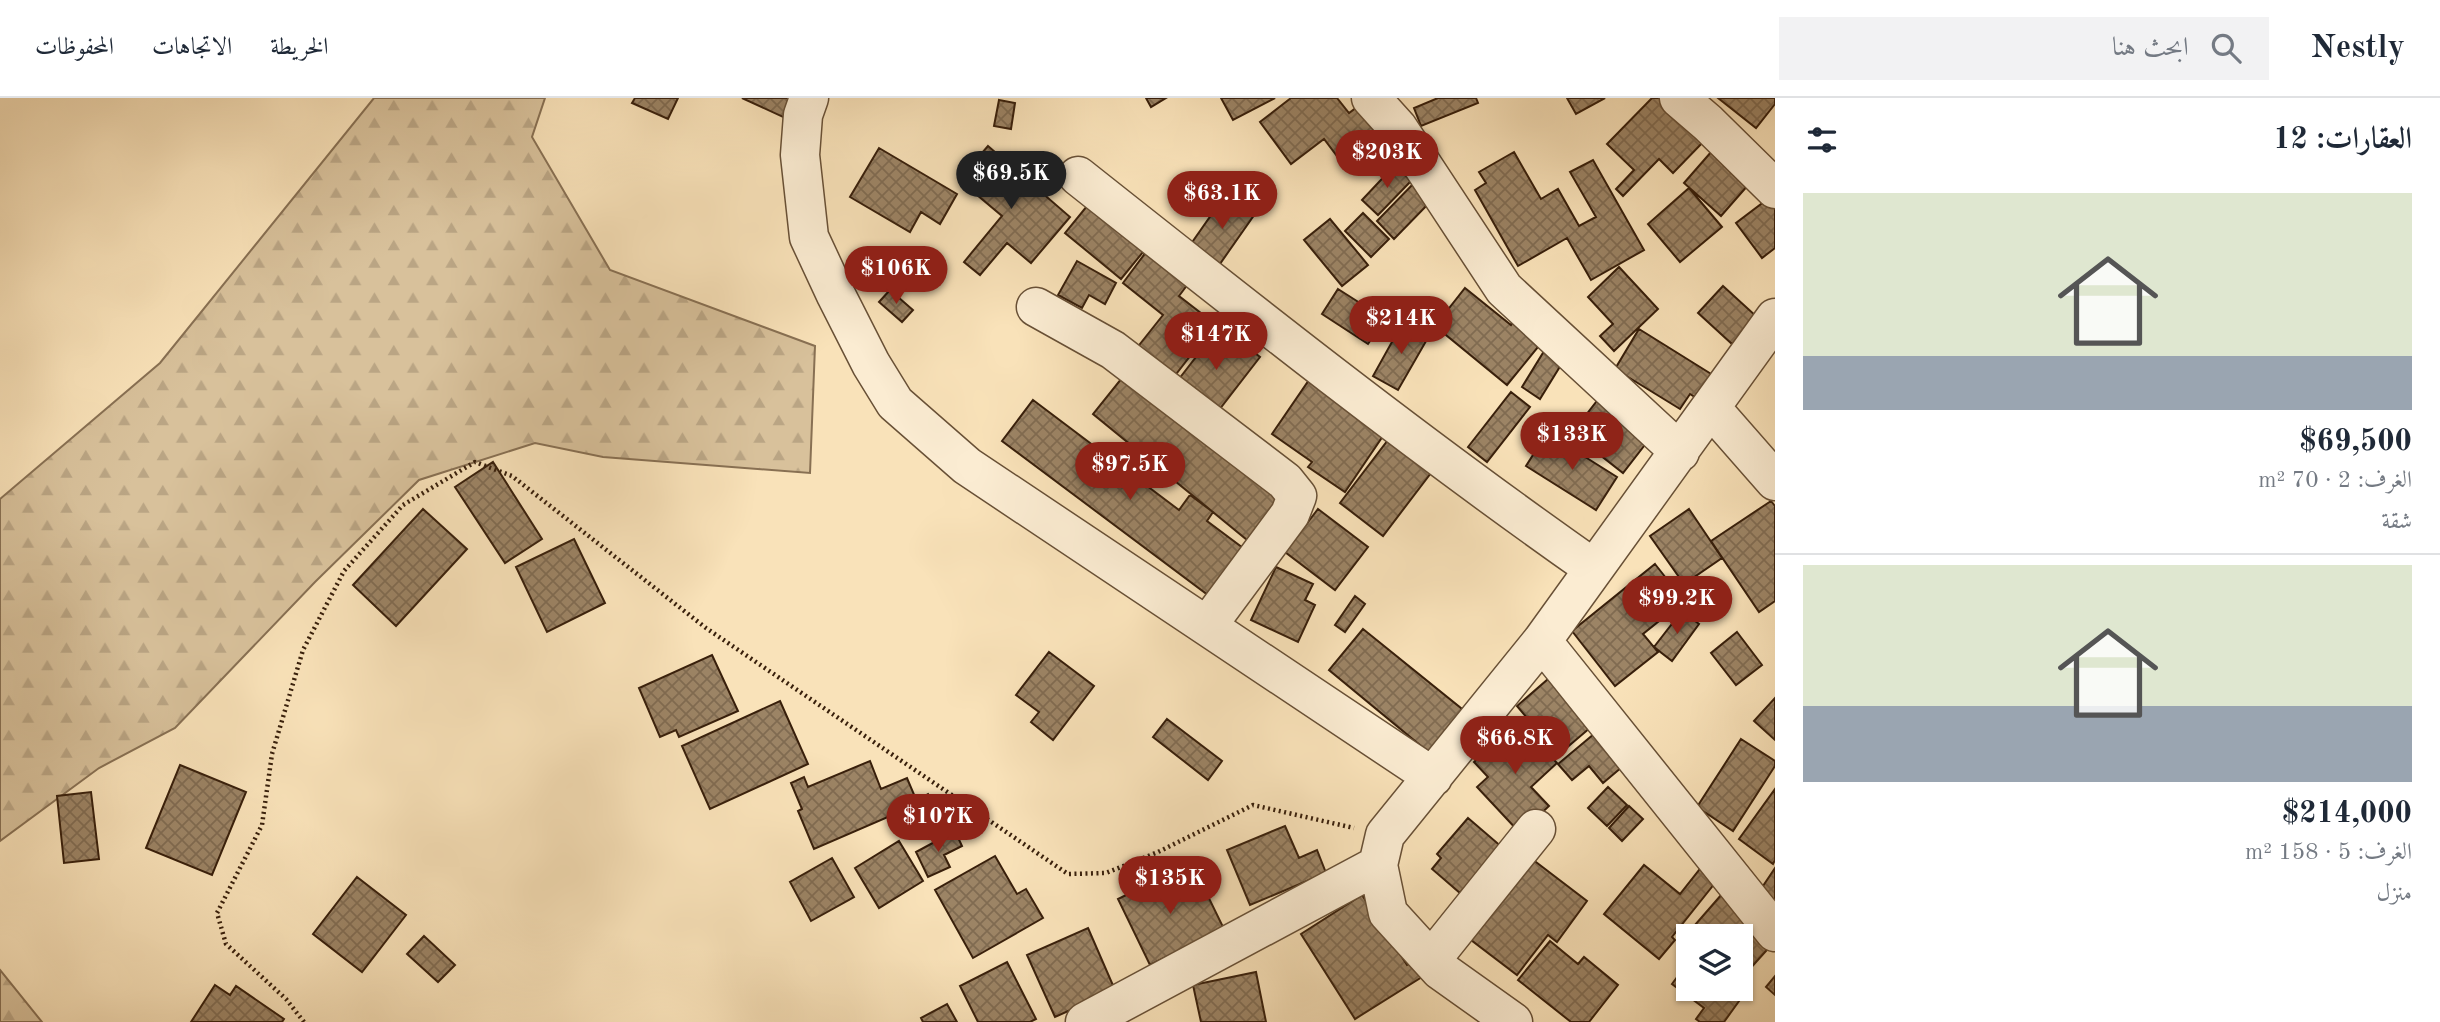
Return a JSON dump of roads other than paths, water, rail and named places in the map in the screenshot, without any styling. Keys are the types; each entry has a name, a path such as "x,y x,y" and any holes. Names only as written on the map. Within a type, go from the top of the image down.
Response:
{"street":[{"path":"809,98 803,115 800,155 809,237 865,352 895,403 967,466 1433,777"},
{"path":"1371,98 1398,128 1504,289 1680,452"},
{"path":"1679,98 1775,189"},
{"path":"1078,176 1364,402 1593,568"},
{"path":"1035,307 1112,350 1285,481 1297,496 1290,514 1207,626"},
{"path":"1085,1022 1381,850 1433,777 1542,641 1775,318"},
{"path":"1712,408 1775,481"},
{"path":"1542,641 1775,932"},
{"path":"1431,960 1536,829"},
{"path":"1381,850 1388,913 1440,970 1505,1020"}]}
